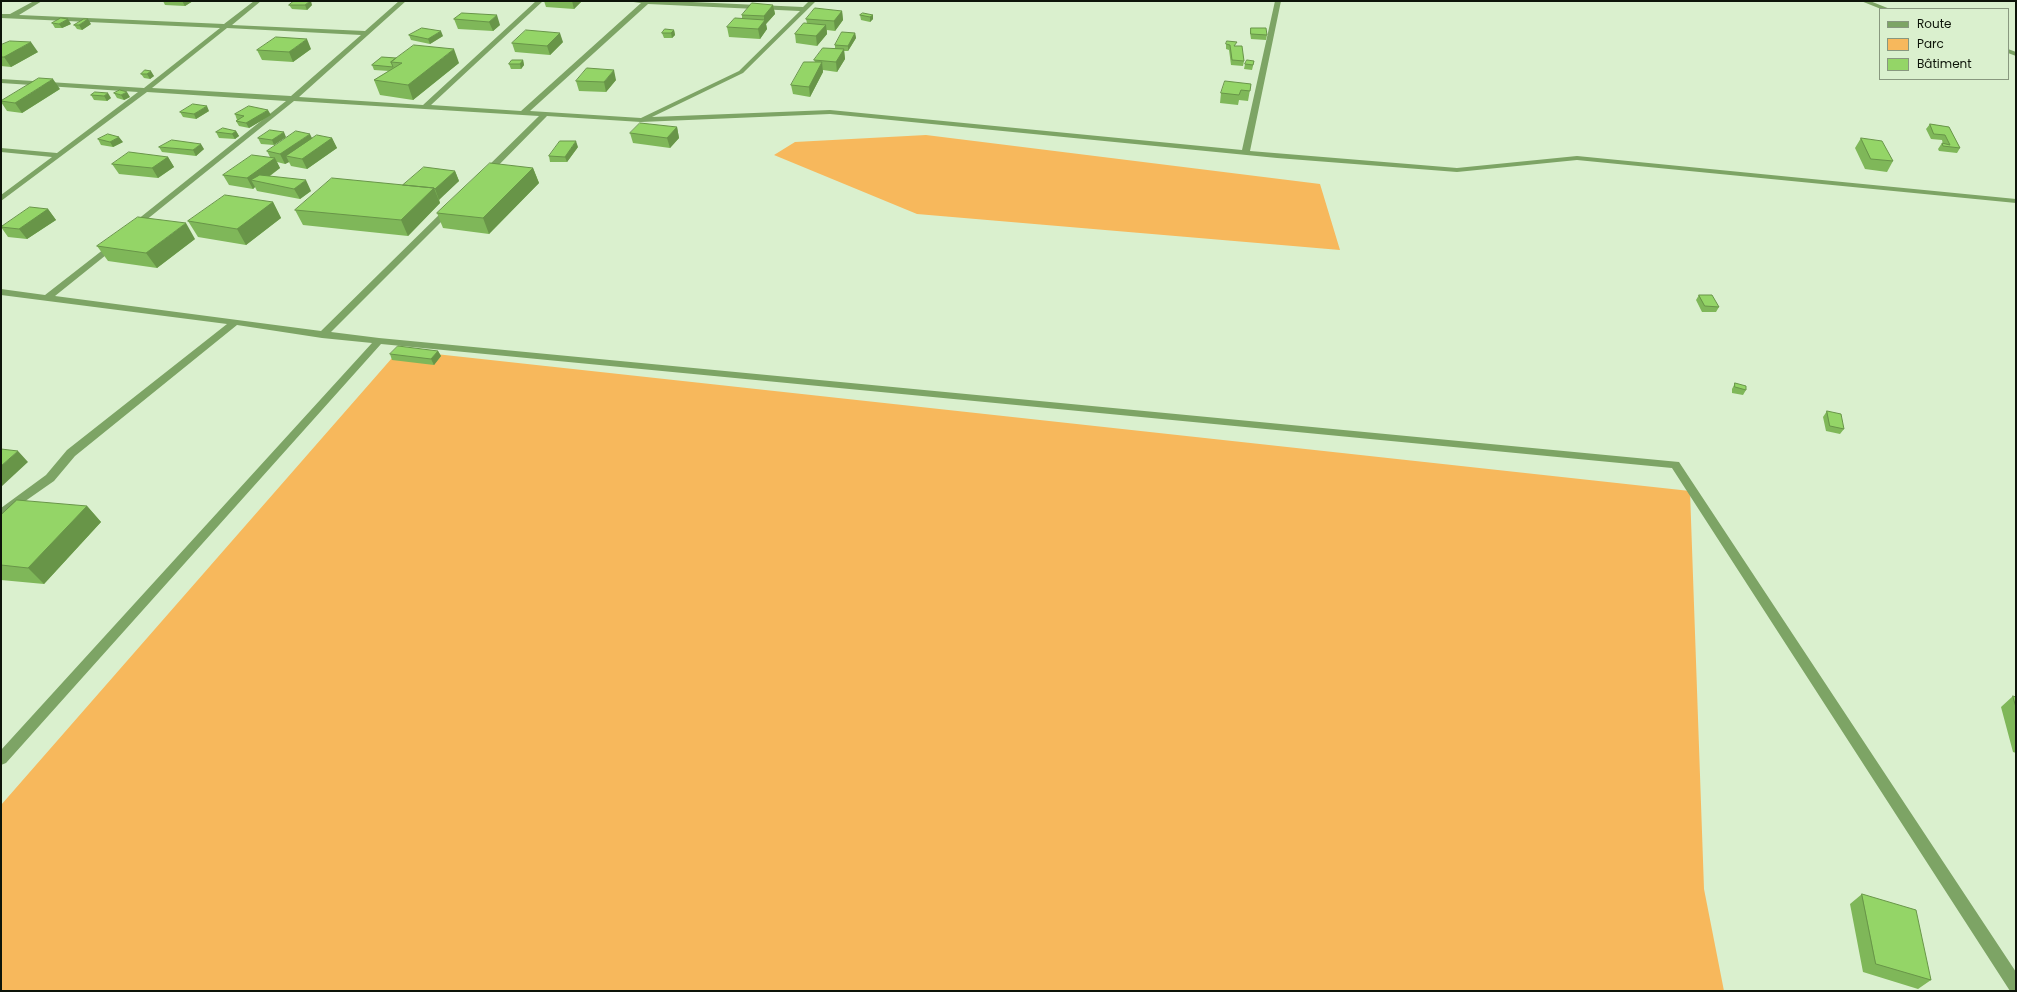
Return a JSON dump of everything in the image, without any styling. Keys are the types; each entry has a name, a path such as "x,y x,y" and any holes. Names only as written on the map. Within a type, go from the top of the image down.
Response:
{"street":[{"path":"1,22 40,1"},
{"path":"1,199 145,90 258,1"},
{"path":"48,297 292,99 404,1"},
{"path":"425,107 540,1"},
{"path":"629,1 804,9"},
{"path":"522,113 646,1"},
{"path":"641,120 741,72 813,1"},
{"path":"1244,153 1249,142 1278,1"},
{"path":"1864,1 1884,8"},
{"path":"1,16 367,33"},
{"path":"1,81 641,120 830,112 1244,153 1457,170 1577,158 1972,195 2016,201"},
{"path":"478,180 545,114"},
{"path":"1,150 58,155"},
{"path":"322,335 456,203"},
{"path":"1,292 48,297 322,335 379,341 1676,465 2016,986"},
{"path":"1,514 50,478 71,453 234,323"},
{"path":"1,759 379,341"}],"green space":[{"path":"926,135 1320,184 1340,250 917,214 774,155 795,142"},
{"path":"399,350 1690,491 1704,889 1724,991 1,991 1,805"}],"building":[{"path":"294,1 310,1 305,5 289,5"},
{"path":"752,3 773,5 764,16 742,15"},
{"path":"815,8 842,11 834,21 806,19"},
{"path":"462,13 497,15 489,22 454,19"},
{"path":"863,13 873,15 870,17 860,15"},
{"path":"61,18 68,19 59,24 52,23"},
{"path":"735,18 765,20 758,29 727,27"},
{"path":"84,19 88,19 79,25 74,25"},
{"path":"804,23 826,25 816,36 795,34"},
{"path":"422,28 441,31 428,39 409,35"},
{"path":"1251,28 1266,28 1267,35 1251,34"},
{"path":"665,29 674,30 671,33 662,33"},
{"path":"526,30 560,33 547,46 512,43"},
{"path":"842,32 855,33 848,46 835,45"},
{"path":"276,37 307,39 289,52 257,50"},
{"path":"10,41 31,42 4,57 1,57 1,45"},
{"path":"1227,41 1237,42 1234,46 1242,46 1244,61 1232,60 1230,45 1226,44"},
{"path":"414,45 454,49 408,85 374,80 402,63 391,62"},
{"path":"823,48 844,49 836,62 814,60"},
{"path":"382,57 396,58 391,62 393,67 372,65"},
{"path":"512,60 523,60 520,64 509,64"},
{"path":"1247,60 1254,61 1253,65 1245,64"},
{"path":"804,62 822,62 809,87 791,85"},
{"path":"587,68 614,70 604,82 576,81"},
{"path":"145,70 151,71 147,74 141,74"},
{"path":"39,78 53,79 15,103 1,101"},
{"path":"1225,81 1251,84 1250,91 1241,90 1239,95 1221,93"},
{"path":"120,90 127,92 121,95 114,93"},
{"path":"95,92 108,93 104,96 91,95"},
{"path":"193,104 207,106 194,114 180,112"},
{"path":"249,106 268,110 246,123 236,121 244,116 235,114"},
{"path":"640,123 677,127 667,138 630,133"},
{"path":"1930,124 1949,127 1960,148 1943,146 1942,143 1950,145 1945,135 1934,134"},
{"path":"223,128 236,131 232,134 216,132"},
{"path":"270,130 284,132 272,140 258,138"},
{"path":"296,131 310,134 280,154 267,151"},
{"path":"108,134 119,137 110,142 98,139"},
{"path":"317,135 332,138 302,159 286,156"},
{"path":"1861,138 1882,141 1893,161 1871,159"},
{"path":"172,140 201,144 193,150 159,147"},
{"path":"560,141 576,141 565,157 549,156"},
{"path":"129,152 168,157 152,168 112,164"},
{"path":"252,155 275,158 247,178 223,175"},
{"path":"490,163 533,168 483,218 437,213"},
{"path":"424,167 455,171 435,189 403,185"},
{"path":"260,175 306,180 294,189 251,180"},
{"path":"332,178 434,188 401,220 295,210"},
{"path":"225,195 273,202 237,229 188,221"},
{"path":"30,207 48,209 19,229 1,227"},
{"path":"138,217 186,223 146,253 97,246"},
{"path":"1699,295 1712,295 1719,307 1705,306"},
{"path":"398,346 438,351 431,359 390,354"},
{"path":"1735,383 1746,386 1746,390 1735,387"},
{"path":"1827,411 1841,414 1844,429 1830,426"},
{"path":"1,449 18,451 1,466"},
{"path":"17,500 87,506 28,568 1,565 1,515"},
{"path":"2013,696 2016,697 2016,707"},
{"path":"1862,894 1916,910 1931,980 1876,964"}]}
